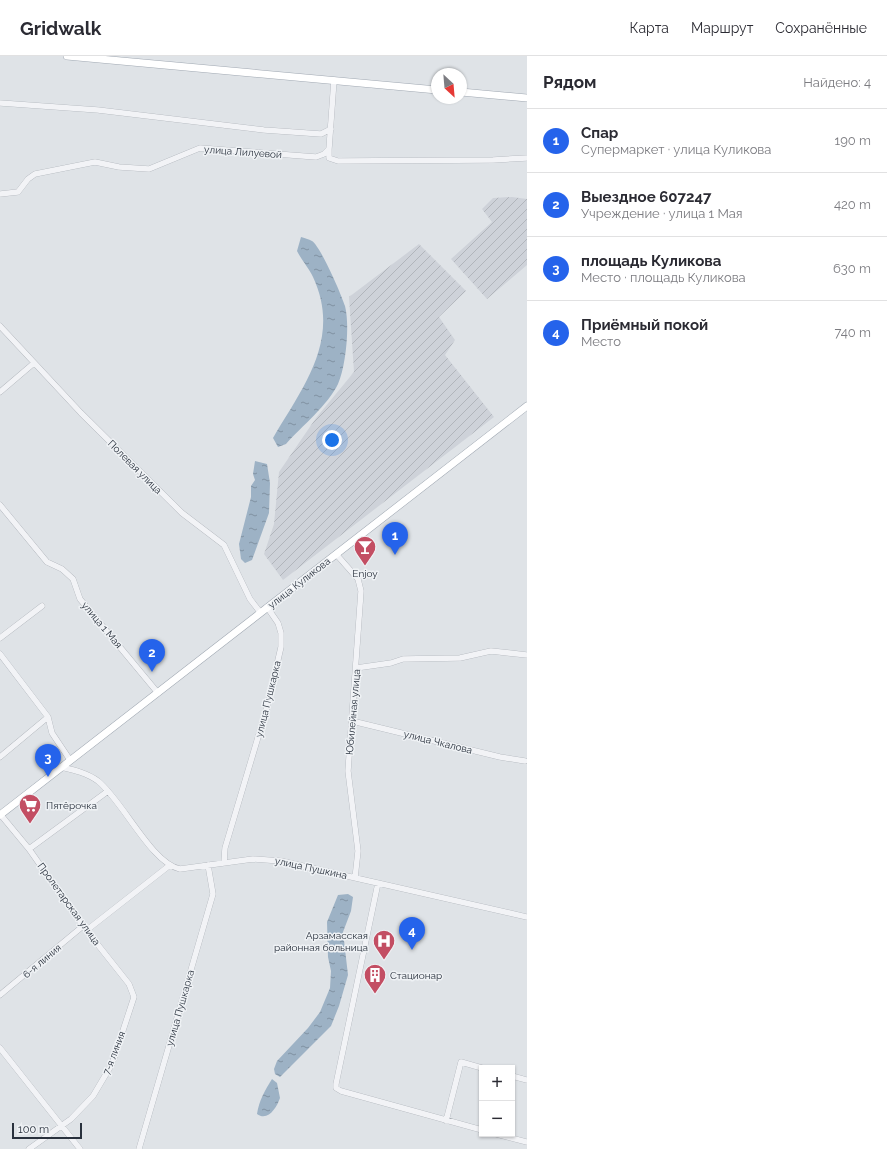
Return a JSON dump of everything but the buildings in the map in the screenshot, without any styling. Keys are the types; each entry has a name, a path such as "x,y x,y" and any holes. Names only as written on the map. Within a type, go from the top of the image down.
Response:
{"main road":[{"path":"67,56 431,89"},
{"path":"467,93 527,98"},
{"name":"улица Куликова","path":"0,815 527,406"}],"street":[{"path":"334,80 329,158 338,161 493,160 527,158"},
{"path":"0,103 98,110 264,130 321,134 331,130"},
{"name":"улица Лилуевой","path":"0,194 18,192 28,179 35,174 95,162 119,167 149,169 200,148 316,157 324,154 329,149"},
{"name":"Полевая улица","path":"0,326 81,413 182,513 224,545 250,600 260,612"},
{"path":"0,392 34,363"},
{"name":"улица 1 Мая","path":"0,505 47,562 62,569 73,580 80,599 158,693"},
{"name":"Юбилейная улица","path":"336,554 351,569 360,586 361,606 348,771 358,851 355,878"},
{"path":"0,638 42,606"},
{"name":"улица Пушкарка","path":"224,862 225,848 267,707 281,647 281,633 278,623 267,607"},
{"path":"356,668 391,663 403,659 454,658 491,651 527,654"},
{"path":"0,654 48,717 52,733 70,760"},
{"path":"0,757 48,717"},
{"name":"улица Чкалова","path":"352,721 525,761"},
{"path":"61,767 75,770 94,779 108,791 158,856 170,865"},
{"path":"28,849 108,791"},
{"name":"Пролетарская улица","path":"0,815 28,849 85,928 129,984 134,996"},
{"name":"улица Пушкина","path":"170,865 180,869 253,859 269,860 527,917"},
{"name":"6-я линия","path":"0,996 85,928 170,865"},
{"name":"улица Пушкарка","path":"139,1149 213,894 208,865"},
{"path":"378,883 336,1088 341,1091 479,1129"},
{"name":"7-я линия","path":"28,1149 71,1119 93,1096 112,1064 134,996"},
{"path":"0,1048 80,1149"},
{"path":"446,1121 461,1062 479,1067"},
{"path":"515,1077 527,1080"},
{"path":"508,1137 527,1142"}],"shaded area":[{"path":"512,197 527,199 527,265 487,299 451,259 492,222 482,209 493,198"},
{"path":"419,244 466,291 439,317 455,340 445,355 494,417 283,580 264,554 274,524 279,472 316,418 354,372 349,297"}],"water":[{"path":"301,237 311,240 316,245 330,271 345,306 347,334 345,356 341,376 334,392 286,444 278,447 273,438 306,381 315,362 321,342 323,321 321,300 313,277 297,251"},
{"path":"255,461 267,464 270,483 269,513 252,560 245,563 241,559 239,544 251,497 251,486 255,480 253,474"},
{"path":"348,894 353,897 351,911 343,932 348,975 339,1006 331,1026 280,1077 275,1074 274,1069 277,1061 308,1028 320,1012 330,988 331,971 328,957 327,922 338,895"},
{"path":"272,1079 277,1083 280,1098 272,1112 268,1115 261,1116 257,1114 259,1105"}],"place":[{"name":"Спар","path":"395,555"},
{"name":"Enjoy","path":"365,566"},
{"name":"Выездное 607247","path":"152,672"},
{"name":"площадь Куликова","path":"48,777"},
{"name":"Пятёрочка","path":"30,824"},
{"name":"Приёмный покой","path":"412,950"},
{"name":"Арзамасская районная больница","path":"384,960"},
{"name":"Стационар","path":"375,994"}]}
